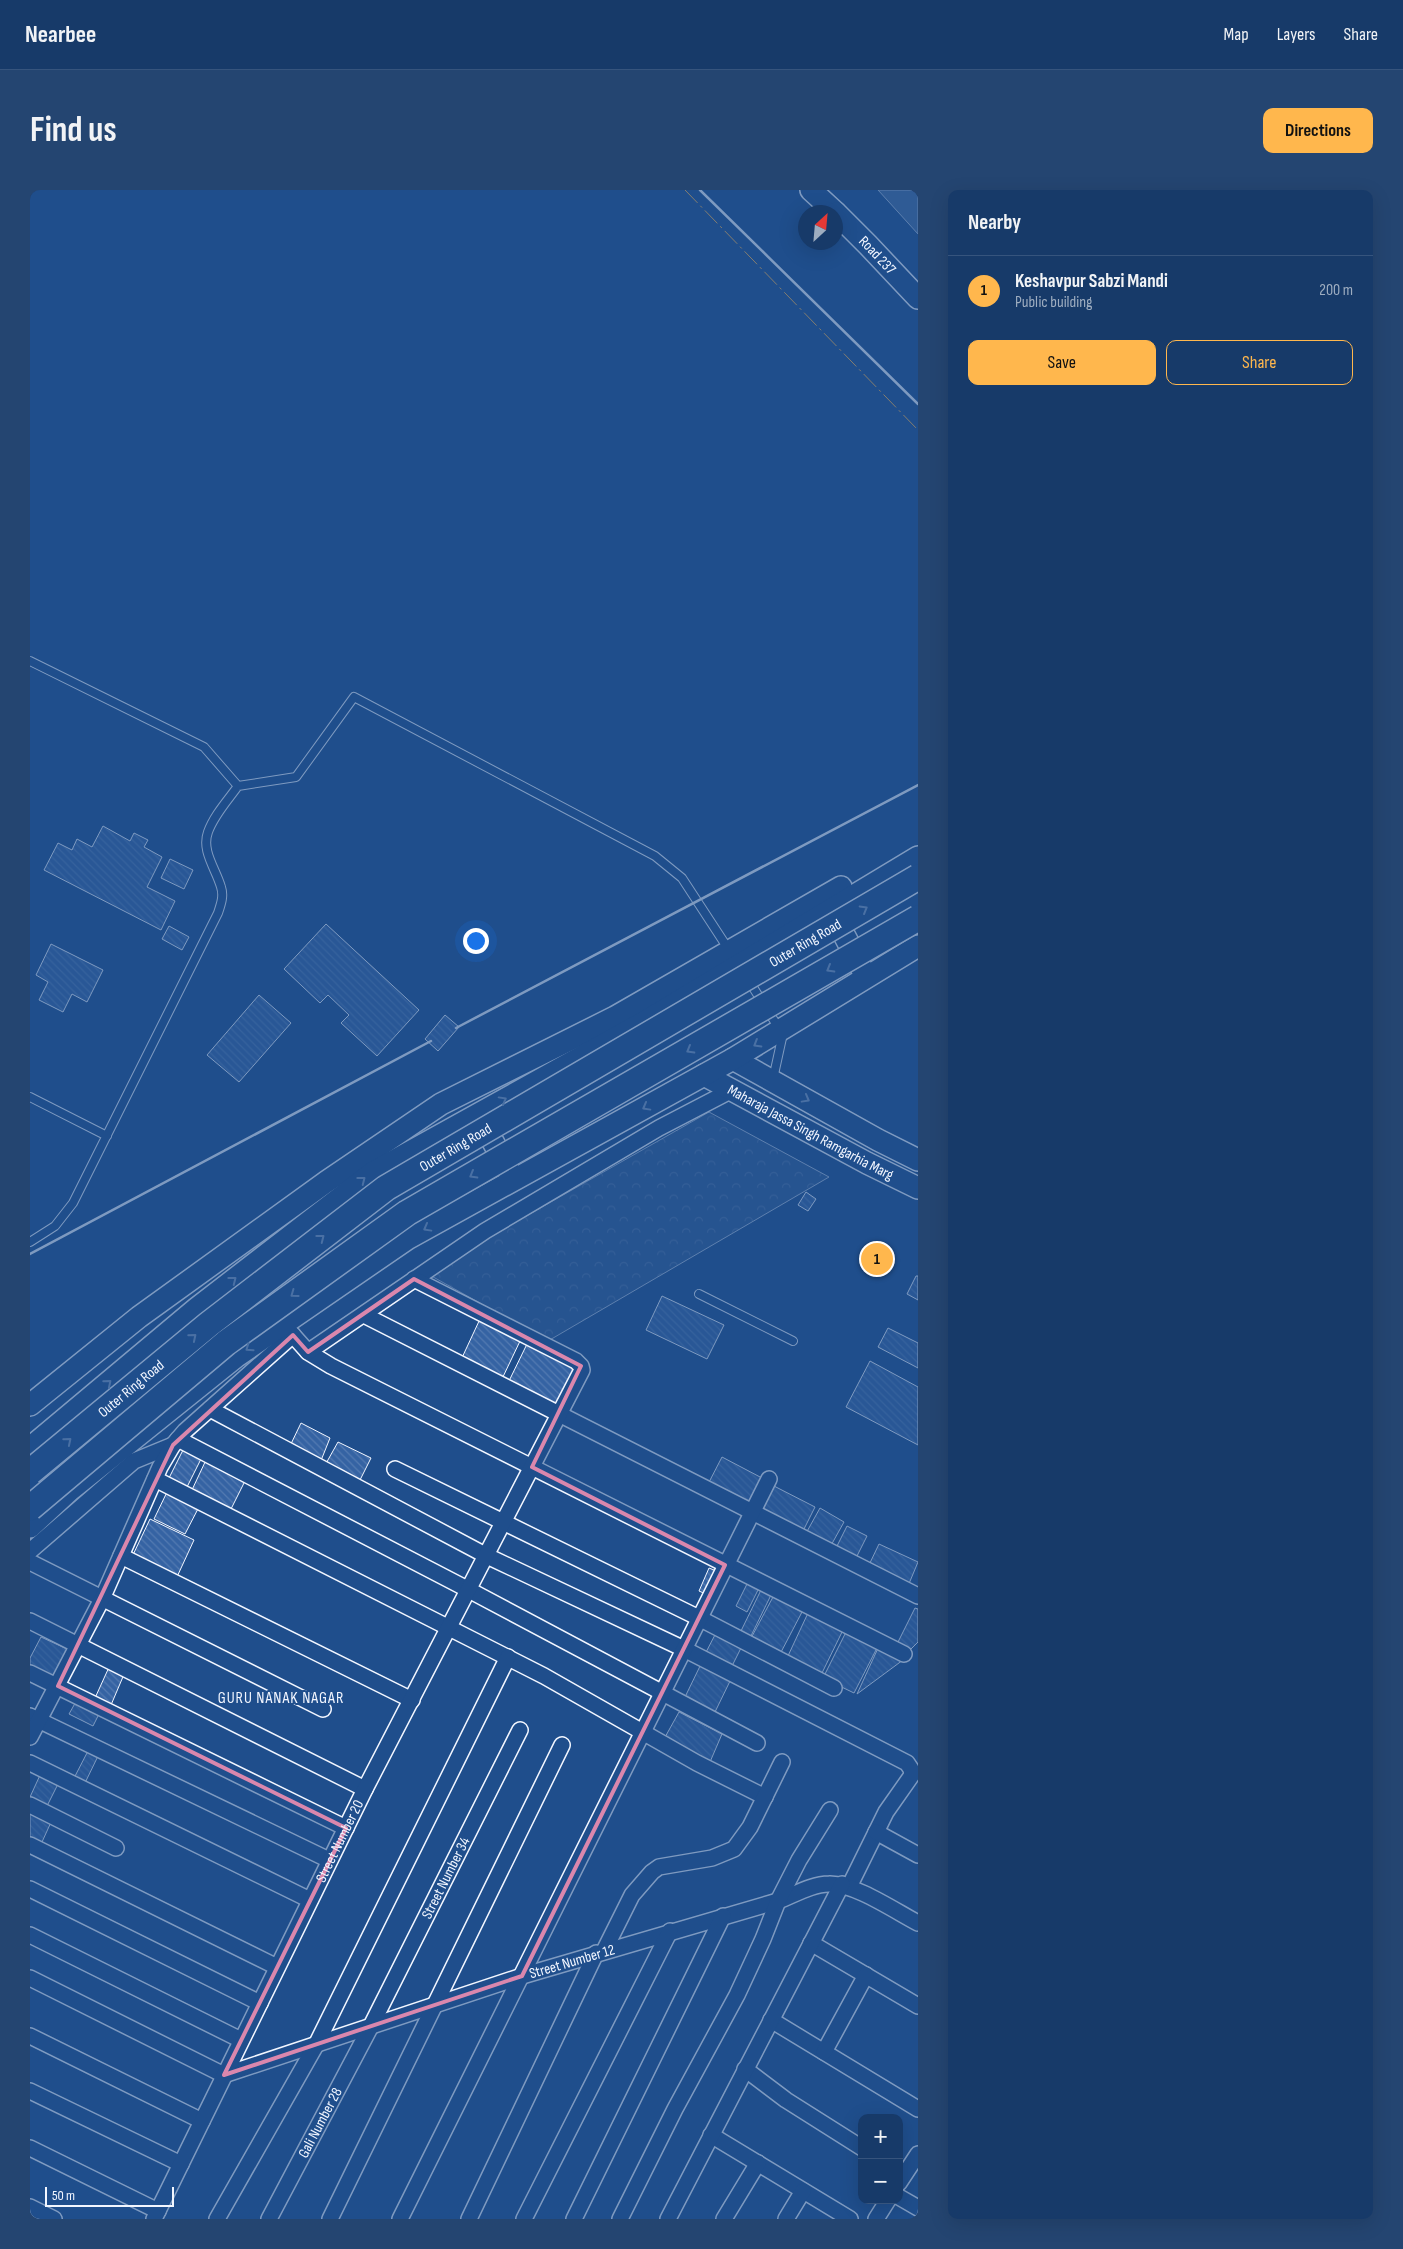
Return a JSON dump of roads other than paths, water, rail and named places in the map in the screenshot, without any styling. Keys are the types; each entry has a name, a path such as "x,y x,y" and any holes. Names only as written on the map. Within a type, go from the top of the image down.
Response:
{"main road":[{"name":"Outer Ring Road","path":"30,1472 209,1324 386,1188 918,877"},
{"name":"Outer Ring Road","path":"30,1508 226,1343 407,1213 918,918"}],"street":[{"name":"Road 237","path":"811,190 827,205"},
{"name":"Road 237","path":"843,221 918,298"},
{"path":"30,1405 139,1317 326,1182 441,1104 734,958 918,845"},
{"name":"Outer Ring Road","path":"30,1448 197,1308 372,1172 644,1022 734,958 830,909 918,856"},
{"path":"830,909 867,977"},
{"path":"30,1737 34,1718 58,1686 102,1599 155,1479 175,1442 288,1330 407,1239 704,1075 918,946"},
{"name":"Maharaja Jassa Singh Ramgarhia Marg","path":"733,1058 878,1140 918,1160"},
{"name":"Maharaja Jassa Singh Ramgarhia Marg","path":"704,1075 867,1163 918,1188"},
{"path":"308,1352 485,1231 659,1128 732,1090"},
{"path":"478,1114 514,1180"},
{"path":"867,1163 878,1140"},
{"name":"Street Number 20","path":"156,2215 365,1789 582,1370 581,1366 414,1279"},
{"path":"364,1314 559,1415 918,1596"},
{"path":"288,1330 308,1352 331,1366 725,1566 904,1654"},
{"path":"30,1527 70,1490 237,1356 288,1330"},
{"path":"210,1409 487,1556 684,1650 907,1763 911,1769 912,1775 886,1812 811,1943 668,2219"},
{"path":"30,1551 134,1461 175,1442"},
{"path":"175,1442 469,1590 757,1743"},
{"path":"395,1469 699,1618 834,1688"},
{"path":"155,1479 508,1657 642,1732 765,1797"},
{"path":"400,2219 769,1479"},
{"path":"121,1556 412,1700"},
{"path":"30,1562 323,1709"},
{"path":"30,1621 365,1789"},
{"path":"217,2219 316,2044 508,1657"},
{"path":"30,1673 346,1828"},
{"path":"34,1718 330,1860"},
{"name":"Street Number 34","path":"370,2026 520,1730"},
{"path":"330,2219 437,2004 562,1745"},
{"path":"469,2219 600,1952 632,1895 643,1880 659,1867 712,1858 734,1849 750,1827 782,1762"},
{"path":"30,1764 310,1900"},
{"path":"30,1805 116,1848"},
{"path":"620,2219 675,2109 749,1970 778,1901 799,1860 830,1810"},
{"path":"876,1832 918,1855"},
{"path":"30,1845 277,1967"},
{"name":"Street Number 12","path":"224,2075 522,1976 670,1931 778,1901 810,1888 828,1884 845,1886"},
{"path":"845,1886 918,1923"},
{"path":"30,1889 260,2003"},
{"path":"574,2219 723,1916"},
{"path":"524,2219 670,1931"},
{"path":"30,1935 241,2040"},
{"path":"811,1943 918,2006"},
{"path":"824,2052 866,1975"},
{"path":"30,1978 224,2075"},
{"path":"771,2020 918,2109"},
{"name":"Gali Number 28","path":"269,2219 370,2026"},
{"path":"30,2036 202,2121"},
{"path":"745,2069 786,2100 858,2145"},
{"path":"30,2091 181,2164"},
{"path":"711,2135 850,2219"},
{"path":"30,2148 156,2215"},
{"path":"903,2173 918,2154"},
{"path":"724,2219 758,2164"},
{"path":"786,2219 803,2191"},
{"path":"903,2199 918,2208"},
{"path":"876,2219 885,2204"},
{"path":"30,2207 54,2219"}],"lane":[{"path":"30,661 204,747 238,786"},
{"path":"30,1242 55,1226 65,1216 218,913 222,892 208,853 208,833 238,786 296,777 354,697 655,856 682,878 780,1030 782,1038 773,1081"},
{"path":"30,1097 107,1136"},
{"path":"699,1294 793,1341"}],"place":[{"name":"Keshavpur Sabzi Mandi","path":"877,1259"}],"district":[{"name":"GURU NANAK NAGAR","path":"281,1697"}]}
